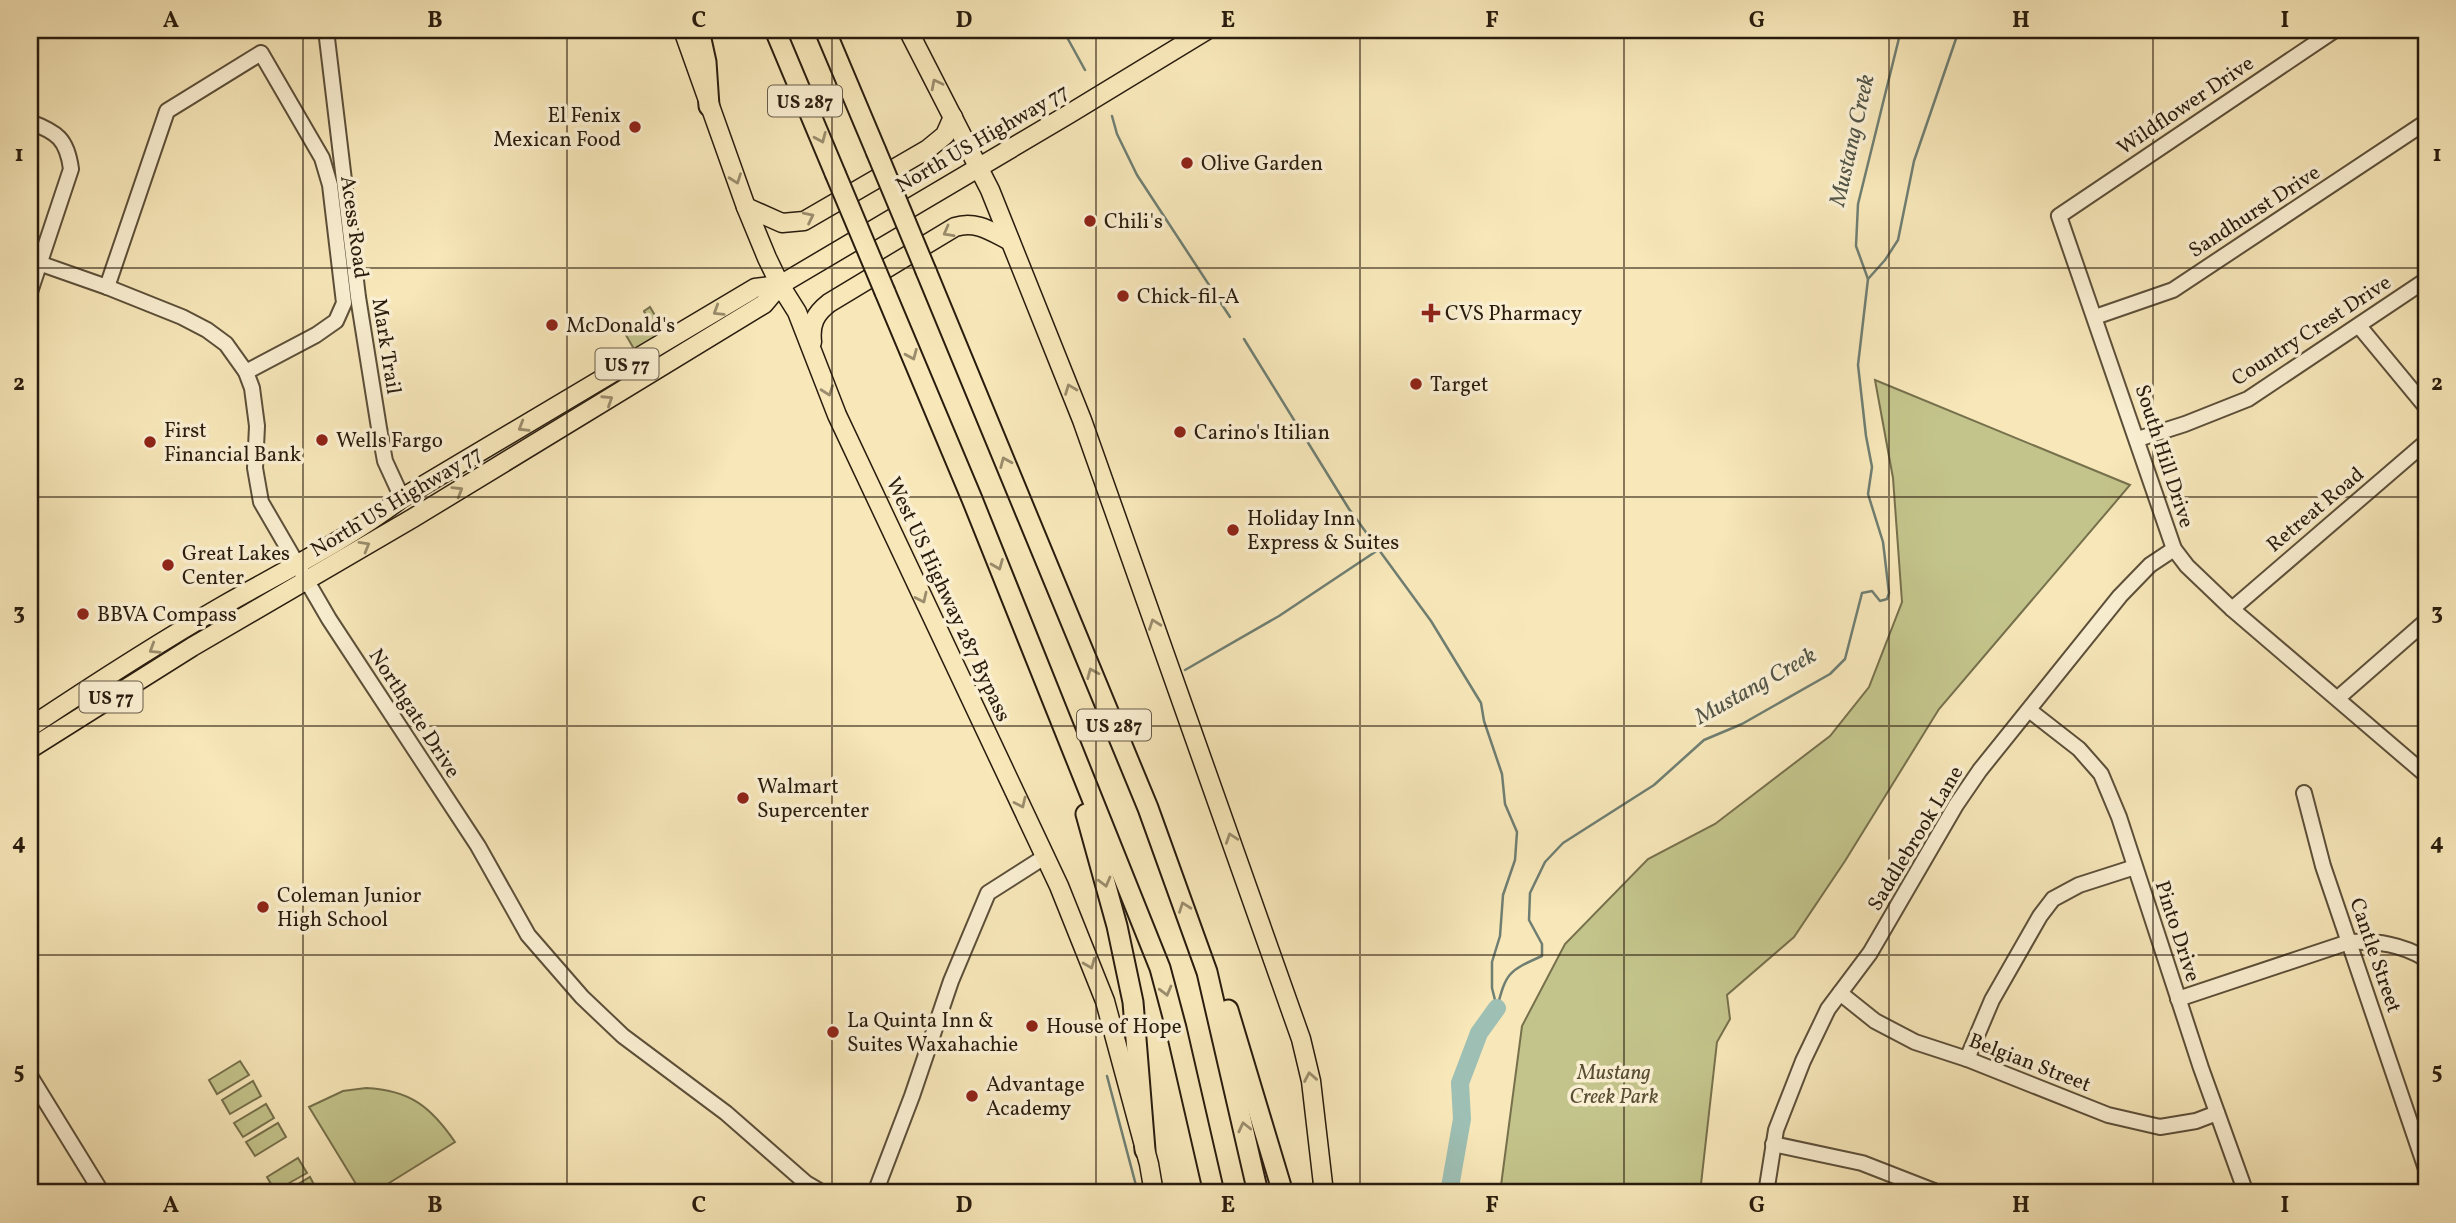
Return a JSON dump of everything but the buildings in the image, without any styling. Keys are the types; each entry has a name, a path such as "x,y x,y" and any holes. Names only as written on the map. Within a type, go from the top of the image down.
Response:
{"highway":[{"path":"699,30 706,62 709,106"},
{"name":"US 287","path":"775,30 972,499 1160,968 1214,1193"},
{"name":"US 287","path":"825,30 1148,808 1207,972 1258,1193"},
{"path":"1070,745 1117,926 1133,1002 1145,1150"},
{"path":"1198,948 1211,964 1224,996 1283,1193"}],"main road":[{"name":"West US Highway 287 Bypass","path":"683,30 746,206 780,285 797,312 837,415 1046,856 1105,1001 1154,1193"},
{"path":"908,30 990,190 1082,420 1301,1039 1311,1081 1324,1193"},
{"name":"North US Highway 77","path":"30,727 222,606 302,572 487,474 764,304 780,285 1206,30"},
{"path":"746,206 782,223 804,221 934,144 946,135 953,117"},
{"path":"812,346 812,325 829,303 955,227 964,224 980,226 1010,241"},
{"name":"North US Highway 77","path":"30,749 302,572 402,498 755,288 780,285"},
{"path":"479,453 487,474"}],"street":[{"name":"Mark Trail","path":"326,30 358,298 379,428 385,461 402,498"},
{"name":"Wildflower Drive","path":"2059,216 2335,30"},
{"name":"Acess Road","path":"107,287 167,111 261,53 322,158 330,185 344,303 336,321 316,335 246,372"},
{"path":"30,122 50,129 58,136 69,154 71,169 35,262 30,292"},
{"name":"Sandhurst Drive","path":"2095,317 2173,290 2426,122"},
{"name":"South Hill Drive","path":"2059,216 2174,549 2187,566 2232,609 2426,775"},
{"name":"Northgate Drive","path":"35,262 182,317 226,344 246,372 253,388 256,405 258,493 302,572 396,724 478,846 528,935 582,997 623,1036 726,1113 806,1183 823,1193"},
{"name":"Country Crest Drive","path":"2138,439 2194,421 2248,398 2359,327 2426,280"},
{"path":"2359,327 2426,407"},
{"name":"Retreat Road","path":"2232,609 2426,442"},
{"name":"Saddlebrook Lane","path":"1766,1193 1773,1144 1786,1101 1828,1009 1870,953 1956,805 1980,770 2132,582 2150,565 2174,549"},
{"path":"2338,698 2426,621"},
{"name":"Pinto Drive","path":"2029,710 2079,749 2101,774 2119,817 2178,999 2246,1193"},
{"name":"Cantle Street","path":"2304,793 2323,866 2426,1168"},
{"path":"875,1193 914,1091 951,981 988,893 1046,856"},
{"path":"1967,1059 1992,1000 2040,916 2053,899 2079,885 2135,867"},
{"path":"2178,999 2349,942 2395,944 2426,959"},
{"name":"Belgian Street","path":"1840,993 1875,1021 1915,1042 1967,1059 2108,1115 2160,1127 2196,1121 2217,1113"},
{"path":"30,1076 102,1193"},
{"path":"1773,1144 1862,1163 1940,1193"}],"green space":[{"path":"650,307 665,332 644,350 634,349 619,323 623,321 629,331 648,320 644,311"},
{"name":"Mustang Creek Park","path":"1875,380 2130,485 1939,709 1845,861 1794,937 1727,995 1730,1019 1717,1042 1700,1193 1500,1193 1522,1026 1565,944 1648,859 1715,824 1830,736 1869,687 1902,602 1893,478"},
{"path":"240,1061 249,1075 217,1094 209,1080"},
{"path":"253,1081 261,1096 230,1114 222,1100"},
{"path":"366,1088 395,1092 418,1103 437,1119 455,1142 373,1193 359,1189 309,1107 343,1091"},
{"path":"266,1104 274,1118 243,1137 234,1123"},
{"path":"278,1123 286,1137 255,1156 246,1142"},
{"path":"298,1158 307,1173 275,1191 267,1177"},
{"path":"310,1177 318,1192 283,1193"}],"waterway":[{"path":"1063,30 1085,70"},
{"name":"Mustang Creek","path":"1497,1008 1510,974 1542,956 1542,944 1529,920 1530,893 1545,862 1563,843 1654,785 1704,740 1742,724 1830,674 1845,659 1862,593 1872,591 1880,601 1887,599 1889,593 1883,542 1868,494 1872,467 1858,365 1868,279 1856,246 1858,204 1901,30"},
{"path":"1868,279 1898,240 1914,161 1959,30"},
{"path":"1112,116 1117,134 1137,175 1230,317"},
{"path":"1244,339 1349,509 1431,621 1481,703 1484,721 1502,774 1505,804 1517,832 1515,860 1503,895 1500,936 1492,962 1492,988 1496,1004"},
{"path":"1185,670 1279,616 1378,550"},
{"name":"Mustang Creek","path":"1449,1193 1462,1119 1460,1083 1479,1033 1497,1008"},
{"path":"1107,1076 1138,1193"},
{"path":"1103,1193 1137,1188"}],"place":[{"name":"El Fenix Mexican Food","path":"635,127"},
{"name":"Olive Garden","path":"1187,163"},
{"name":"Chili's","path":"1090,221"},
{"name":"Chick-fil-A","path":"1123,296"},
{"name":"CVS Pharmacy","path":"1431,313"},
{"name":"McDonald's","path":"552,325"},
{"name":"Target","path":"1416,384"},
{"name":"Carino's Itilian","path":"1180,432"},
{"name":"Wells Fargo","path":"322,440"},
{"name":"First Financial Bank","path":"150,442"},
{"name":"Holiday Inn Express & Suites","path":"1233,530"},
{"name":"Great Lakes Center","path":"168,565"},
{"name":"BBVA Compass","path":"83,614"},
{"name":"Walmart Supercenter","path":"743,798"},
{"name":"Coleman Junior High School","path":"263,907"},
{"name":"House of Hope","path":"1032,1026"},
{"name":"La Quinta Inn & Suites Waxahachie","path":"833,1032"},
{"name":"Advantage Academy","path":"972,1096"}]}
